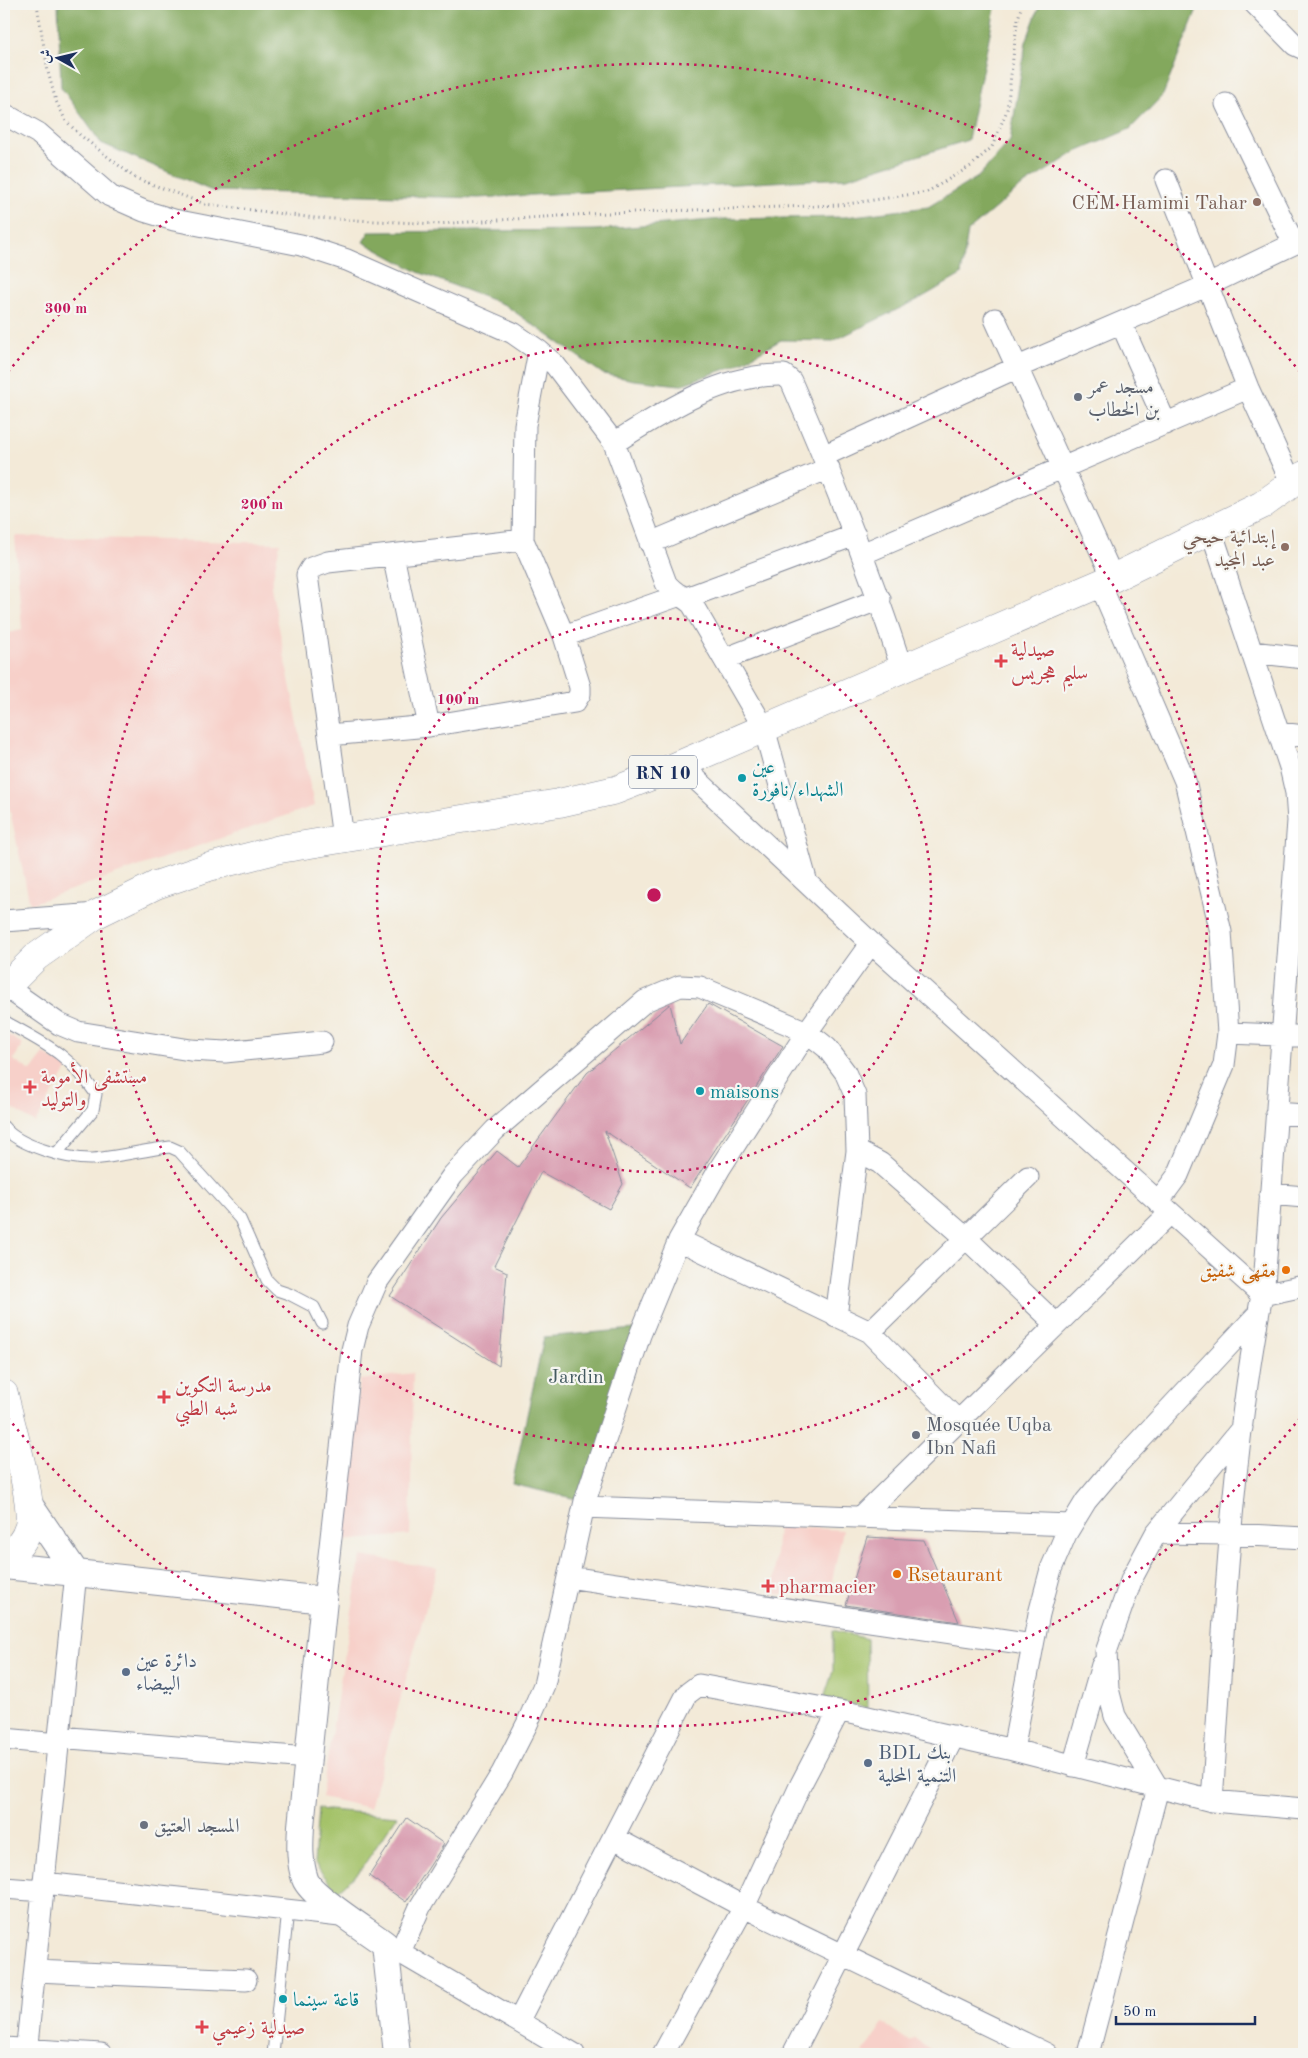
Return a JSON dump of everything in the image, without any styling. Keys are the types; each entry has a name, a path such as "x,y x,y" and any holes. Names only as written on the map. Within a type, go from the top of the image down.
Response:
{"main road":[{"name":"RN 10","path":"5,988 36,957 97,914 156,885 210,867 280,849 560,802 616,790 1106,581 1262,505 1298,480"},
{"path":"4,1394 29,1504 29,1525 23,1539 14,1552 4,1558"}],"street":[{"path":"1255,4 1295,46 1304,49"},
{"path":"650,543 826,462 1018,367 1206,286 1299,242 1226,104"},
{"path":"4,114 38,133 110,196 144,211 174,220 301,245 347,260 512,333 540,351 555,365 614,443 666,583 671,591 683,596 692,604 764,728 807,883"},
{"path":"1166,180 1206,286 1248,388 1298,480"},
{"path":"860,1517 1056,1324 1164,1208 1221,1078 1228,1033 1221,932 1185,781 1063,469 995,319"},
{"path":"1120,323 1166,424"},
{"path":"329,735 429,726 575,702 580,694 580,686 564,636 524,540 525,425 540,351"},
{"path":"614,443 658,415 730,382 762,374 784,375 791,381 826,462 880,599 902,669"},
{"path":"564,636 683,596 858,545 1063,469 1248,388"},
{"path":"1211,530 1279,733 1301,811 1296,956 1282,1034 1260,1305 1250,1357 1230,1534 1212,1801"},
{"path":"344,838 307,575 311,568 328,562 524,540"},
{"path":"393,555 429,726"},
{"path":"724,659 880,599"},
{"path":"1252,652 1304,658"},
{"path":"1279,733 1304,736"},
{"path":"680,764 871,943 1164,1208 1260,1305"},
{"path":"4,920 97,914"},
{"path":"397,2054 392,1948 420,1907 502,1774 527,1724 548,1670 584,1507 637,1344 679,1240 720,1168 807,1032 871,943"},
{"path":"574,2054 519,2020 392,1948 318,1895 305,1881 300,1857 307,1758 352,1350 358,1326 377,1282 453,1175 495,1130 644,1001 664,991 680,986 700,987 807,1032 827,1048 845,1072 855,1095 858,1150 836,1317"},
{"path":"5,988 59,1024 78,1032 190,1050 225,1052 322,1042"},
{"path":"1228,1033 1304,1036"},
{"path":"1276,1113 1304,1116"},
{"path":"858,1150 880,1163 966,1238 1056,1324"},
{"path":"870,1332 1028,1177"},
{"path":"1270,1194 1304,1197"},
{"path":"679,1240 870,1332 957,1420"},
{"path":"1013,1750 1033,1645 1051,1569 1071,1525 1086,1501 1260,1305 1304,1286"},
{"path":"1073,1766 1106,1652 1132,1578 1156,1534 1242,1428"},
{"path":"27,2052 76,1573 29,1504"},
{"path":"584,1507 1071,1525"},
{"path":"1156,1534 1230,1534 1304,1538"},
{"path":"4,1566 324,1600"},
{"path":"568,1577 1033,1645"},
{"path":"1088,2054 1158,1788 1115,1716 1108,1688 1106,1652"},
{"path":"519,2020 687,1694 696,1686 707,1685 954,1736 1212,1801 1304,1809"},
{"path":"664,2054 744,1907 801,1784 838,1711"},
{"path":"793,2054 954,1736"},
{"path":"4,1739 307,1758"},
{"path":"614,1838 744,1907 1047,2054"},
{"path":"4,1888 44,1887 288,1910 349,1918"},
{"path":"35,1972 246,1980"},
{"path":"4,2048 27,2052 101,2054"}],"lane":[{"path":"4,1021 62,1054 82,1073 96,1094 93,1110 57,1153"},
{"path":"4,1127 8,1133 32,1148 91,1159 170,1147 178,1151 240,1219 267,1280 277,1290 314,1307 322,1323"},
{"path":"273,2054 288,1910"}],"path":[{"path":"37,4 48,72 56,101 66,121 93,146 135,178 204,204 314,218 437,224 606,213 841,205 927,192 971,166 992,147 1007,110 1017,22 1022,4"}],"shaded area":[{"path":"15,536 280,543 271,587 314,806 30,904 4,783 4,634 22,630"},
{"name":"مستشفى الأمومة والتوليد","path":"6,1034 23,1044 13,1060 31,1071 44,1054 68,1068 35,1123 4,1103 4,1038"},
{"path":"413,1373 410,1535 341,1541 360,1380"},
{"path":"778,1526 843,1530 829,1595 773,1594"},
{"path":"361,1556 437,1568 370,1808 321,1797"},
{"path":"883,2023 910,2042 914,2038 938,2054 863,2053"}],"green space":[{"path":"58,4 996,4 968,140 847,178 478,198 212,191 101,143 61,87"},
{"path":"1040,4 1199,4 1163,95 1130,129 1074,153 1018,189 968,231 961,275 919,299 833,341 781,340 735,366 680,385 634,380 603,374 505,305 418,272 363,242 369,232 594,230 723,219 845,217 928,207 978,177 1010,141 1026,42"},
{"name":"Jardin","path":"634,1329 585,1501 512,1484 544,1337"},
{"path":"833,1630 867,1639 868,1708 824,1698 833,1671"},
{"path":"318,1809 397,1816 359,1872 337,1892 314,1863"}],"building":[{"path":"670,1004 680,1044 708,1004 783,1046 690,1188 605,1131 623,1184 609,1209 541,1172 494,1266 507,1272 499,1366 390,1296 441,1218 497,1151 518,1167 587,1073"},
{"name":"Rsetaurant","path":"867,1537 924,1540 959,1622 846,1605"},
{"path":"407,1818 444,1844 406,1902 369,1876"}],"place":[{"name":"CEM Hamimi Tahar","path":"1257,202"},
{"name":"مسجد عمر بن الخطاب","path":"1078,397"},
{"name":"إبتدائية حيحي عبد المجيد","path":"1285,547"},
{"name":"صيدلية سليم هجريس","path":"1001,661"},
{"name":"عين الشهداء/نافورة","path":"742,778"},
{"name":"مستشفى الأمومة والتوليد","path":"30,1087"},
{"name":"maisons","path":"700,1091"},
{"name":"مقهى شفيق","path":"1286,1270"},
{"name":"مدرسة التكوين شبه الطبي","path":"164,1397"},
{"name":"Mosquée Uqba Ibn Nafi","path":"916,1435"},
{"name":"Rsetaurant","path":"897,1574"},
{"name":"pharmacier","path":"768,1586"},
{"name":"دائرة عين البيضاء","path":"126,1672"},
{"name":"BDL بنك التنمية المحلية","path":"868,1763"},
{"name":"المسجد العتيق","path":"144,1825"},
{"name":"قاعة سينما","path":"283,1999"},
{"name":"صيدلية زعيمي","path":"202,2027"}]}
